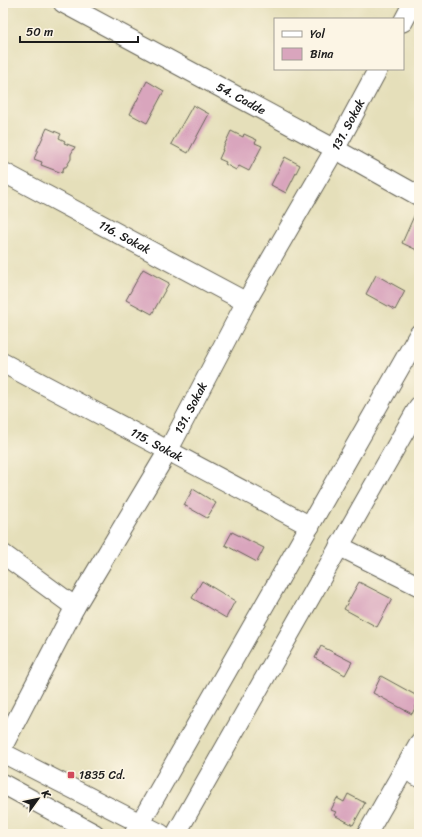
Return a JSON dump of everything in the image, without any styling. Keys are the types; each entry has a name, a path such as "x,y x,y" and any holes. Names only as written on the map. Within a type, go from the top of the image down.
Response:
{"street":[{"name":"54. Cadde","path":"63,3 335,149 419,196"},
{"path":"404,20 413,3"},
{"name":"131. Sokak","path":"3,746 75,607 168,451 246,302 335,149 377,70"},
{"name":"116. Sokak","path":"3,172 246,302"},
{"path":"137,829 419,334"},
{"name":"115. Sokak","path":"3,363 310,526"},
{"path":"176,834 419,406"},
{"path":"339,546 419,586"},
{"path":"3,554 75,607"},
{"path":"367,834 412,773 419,743"},
{"path":"3,753 137,829 161,834"},
{"path":"3,784 95,834"}],"building":[{"path":"147,81 164,91 147,123 130,114"},
{"path":"193,105 209,114 188,153 171,144"},
{"path":"47,128 61,134 59,138 65,141 64,143 75,147 71,154 71,159 66,167 64,167 62,173 41,165 42,162 34,159"},
{"path":"231,131 243,137 244,134 257,140 255,143 262,146 249,171 239,166 236,170 225,164 226,162 219,159"},
{"path":"285,157 300,165 286,193 271,185"},
{"path":"419,207 419,251 402,243"},
{"path":"143,269 169,283 152,314 126,300"},
{"path":"376,275 405,291 395,310 366,294"},
{"path":"193,489 216,503 207,518 184,505"},
{"path":"232,532 264,548 257,562 225,545"},
{"path":"202,581 235,601 226,618 192,598"},
{"path":"359,582 392,599 377,627 344,609"},
{"path":"321,646 352,662 345,675 315,658"},
{"path":"381,676 419,697 412,714 373,693"},
{"path":"348,794 365,803 353,825 334,815 336,812 331,810 337,798 344,802"}],"place":[{"name":"1835 Cd.","path":"71,775"}]}
